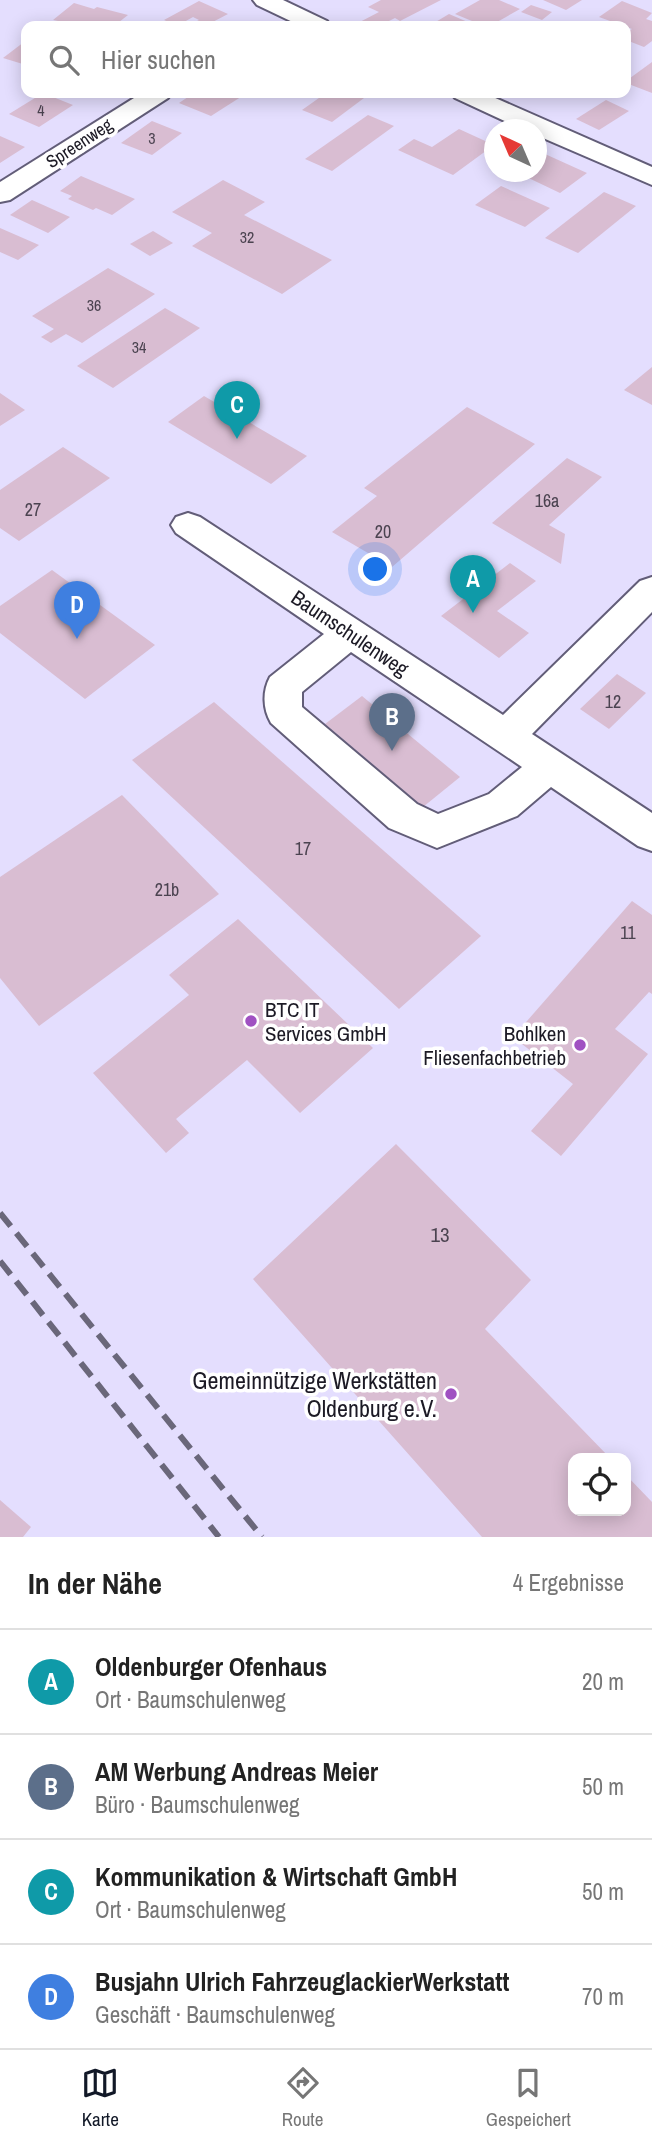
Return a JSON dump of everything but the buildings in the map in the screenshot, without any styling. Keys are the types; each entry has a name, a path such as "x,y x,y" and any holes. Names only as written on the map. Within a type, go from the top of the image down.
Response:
{"street":[{"path":"265,0 308,21"},
{"path":"271,21 287,11"},
{"name":"Spreenweg","path":"0,194 151,98"},
{"path":"475,98 652,177"},
{"name":"Baumschulenweg","path":"188,526 652,834"},
{"path":"506,736 652,590"},
{"path":"349,633 283,687 284,713 403,816 437,831 503,805 550,766"}],"railway":[{"path":"0,1213 262,1537"},
{"path":"0,1261 219,1537"}],"place":[{"name":"Kommunikation & Wirtschaft GmbH","path":"237,439"},
{"name":"Oldenburger Ofenhaus","path":"473,613"},
{"name":"Busjahn Ulrich FahrzeuglackierWerkstatt","path":"77,639"},
{"name":"AM Werbung Andreas Meier","path":"392,751"},
{"name":"BTC IT Services GmbH","path":"251,1021"},
{"name":"Bohlken Fliesenfachbetrieb","path":"580,1045"},
{"name":"Gemeinnützige Werkstätten Oldenburg e.V.","path":"451,1394"}]}
